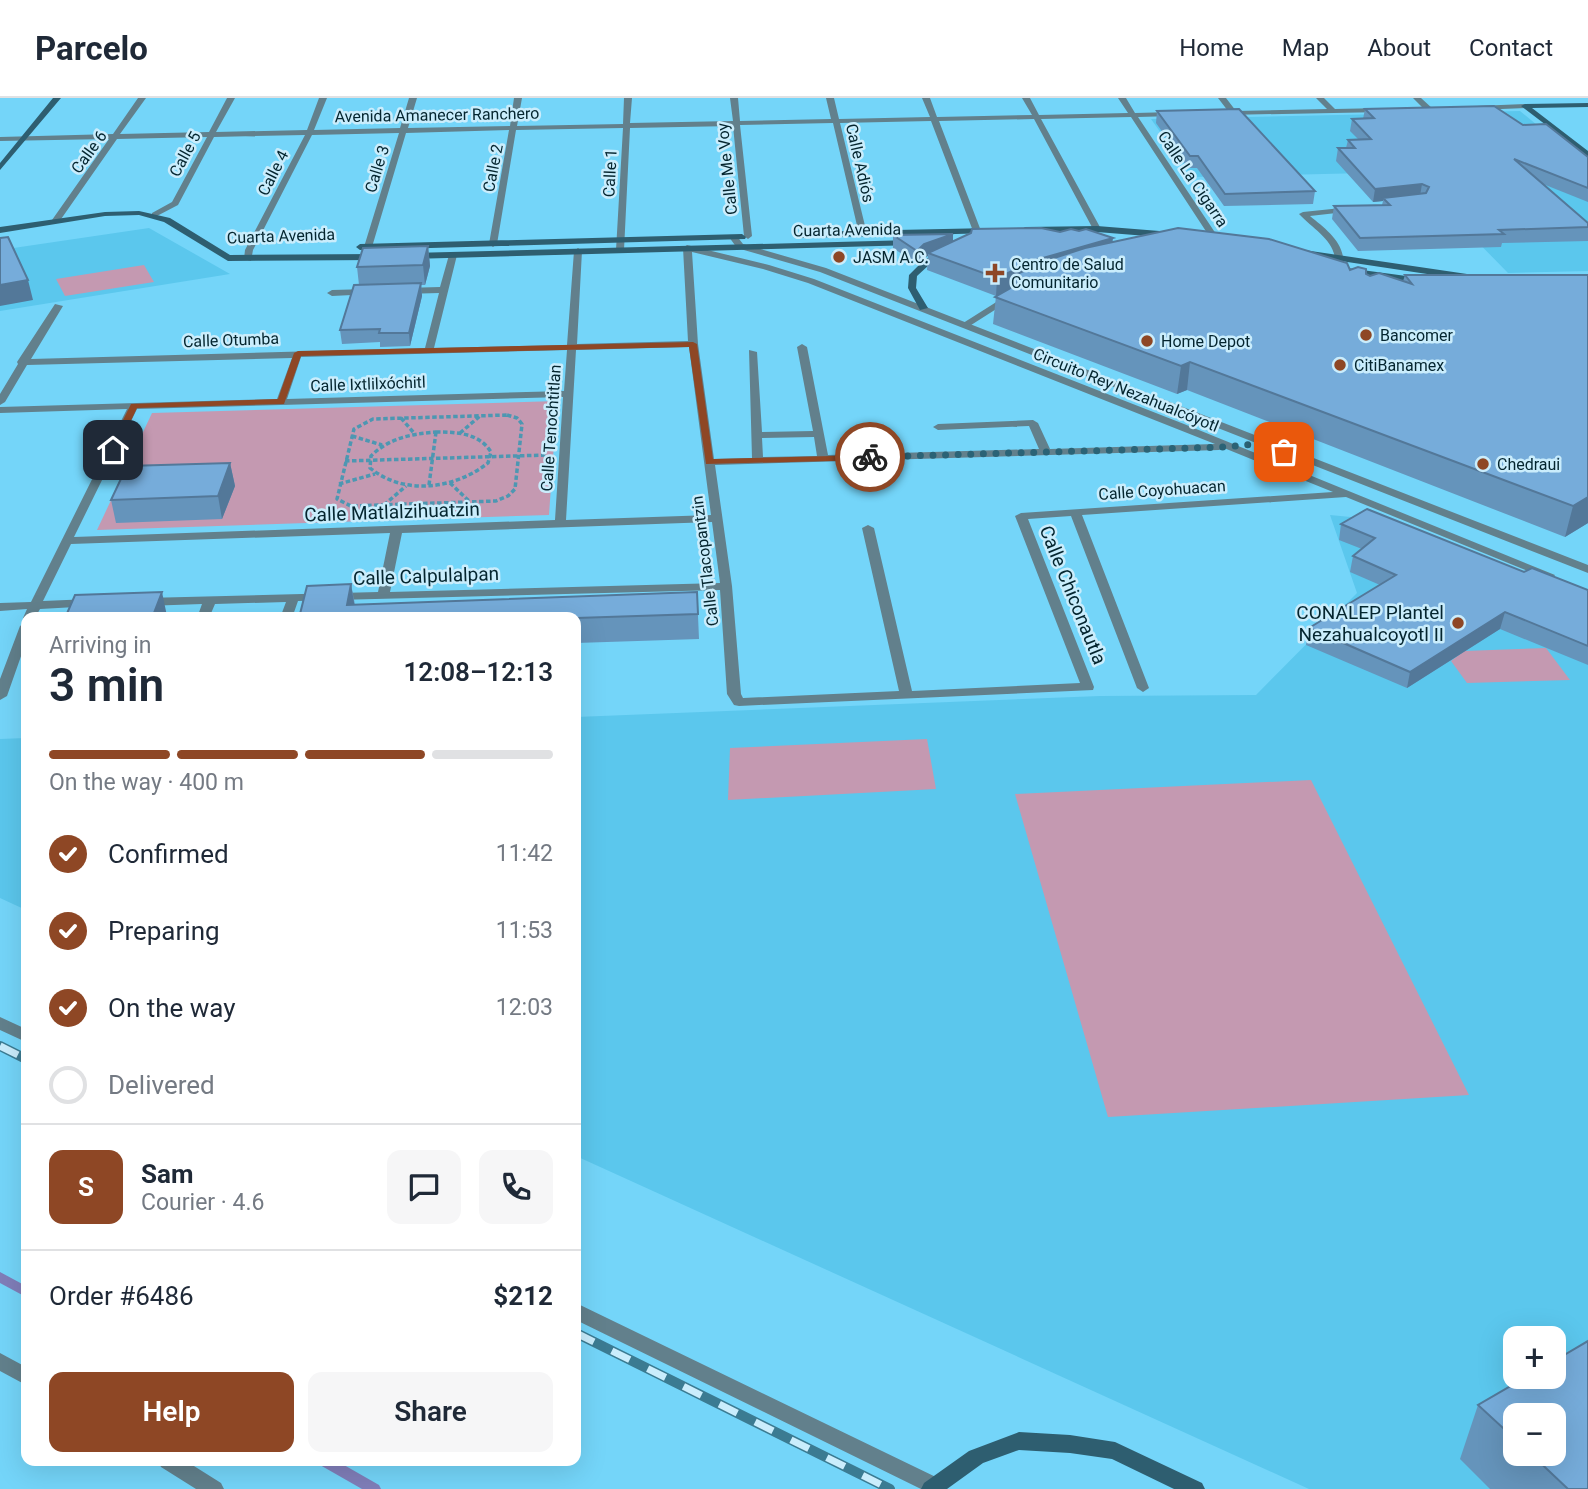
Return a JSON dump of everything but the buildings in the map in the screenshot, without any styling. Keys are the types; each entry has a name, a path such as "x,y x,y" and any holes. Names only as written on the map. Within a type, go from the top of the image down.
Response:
{"main road":[{"path":"0,169 57,98"},
{"path":"1525,106 1588,105"},
{"path":"1525,106 1588,155"},
{"path":"0,230 56,220 124,213 155,215"},
{"name":"Cuarta Avenida","path":"155,215 228,258 368,247 761,236"},
{"path":"1014,230 1097,229 1181,236"},
{"name":"Cuarta Avenida","path":"786,236 1002,230"},
{"path":"1205,238 1229,242"},
{"name":"Cuarta Avenida","path":"248,255 453,255 740,246 995,242"},
{"path":"923,308 912,288 913,275 927,262 953,251"},
{"path":"1292,251 1474,278"},
{"path":"1383,276 1391,266"},
{"path":"1325,268 1437,284"},
{"path":"933,1488 976,1457 1019,1441 1070,1444 1115,1451 1195,1489"}],"street":[{"name":"Calle 6","path":"56,220 142,98"},
{"name":"Calle 5","path":"155,215 175,203 231,98"},
{"name":"Calle 4","path":"248,255 310,132 323,98"},
{"name":"Calle 3","path":"368,247 413,98"},
{"name":"Calle 2","path":"493,244 515,128 518,98"},
{"name":"Calle 1","path":"620,250 628,98"},
{"name":"Calle Me Voy","path":"734,98 748,236"},
{"name":"Calle Adiós","path":"830,98 863,234"},
{"path":"926,98 977,231"},
{"path":"1026,98 1097,229"},
{"name":"Calle La Cigarra","path":"1122,98 1216,240"},
{"path":"1222,98 1234,113"},
{"path":"1320,98 1334,111"},
{"path":"1417,98 1429,109"},
{"path":"1514,98 1525,106"},
{"path":"1470,108 1525,106"},
{"path":"1416,109 1443,108"},
{"path":"1221,113 1388,110"},
{"name":"Avenida Amanecer Ranchero","path":"0,139 1184,114"},
{"path":"1339,270 1342,259 1338,247 1303,214 1355,208"},
{"path":"733,237 740,246"},
{"name":"Circuito Rey Nezahualcóyotl","path":"740,246 823,270 923,308 1588,569"},
{"name":"Circuito Rey Nezahualcóyotl","path":"687,248 811,281 1563,580"},
{"name":"Calle Tlacopantzin","path":"687,248 693,344 726,586 734,694 739,702 906,695"},
{"name":"Calle Tenochtitlan","path":"560,523 578,251"},
{"path":"429,350 453,255"},
{"path":"1373,290 1383,276"},
{"path":"1401,290 1428,289"},
{"path":"395,292 445,290"},
{"path":"332,293 383,292"},
{"path":"965,325 1002,300 1022,292"},
{"path":"0,402 58,306"},
{"name":"Calle Otumba","path":"22,362 693,344"},
{"path":"802,347 823,459"},
{"path":"751,352 758,461"},
{"path":"281,402 298,353"},
{"name":"Calle Ixtlilxóchitl","path":"0,410 569,394"},
{"path":"1144,414 1164,404"},
{"path":"31,612 69,541 134,405"},
{"path":"938,427 1033,424 1046,452"},
{"path":"756,435 818,434"},
{"path":"709,462 1227,447 1262,443"},
{"name":"Calle Coyohuacan","path":"1021,516 1346,494"},
{"path":"1074,512 1143,688"},
{"name":"Calle Chiconautla","path":"906,695 1088,687 1021,516"},
{"name":"Calle Matlalzihuatzin","path":"69,541 717,518"},
{"path":"868,528 906,695"},
{"path":"383,595 397,529"},
{"name":"Calle Calpulalpan","path":"129,602 726,586"},
{"path":"288,612 293,598"},
{"path":"205,612 210,600"},
{"path":"0,607 102,603"},
{"path":"0,696 21,639"},
{"path":"0,1023 21,1034"},
{"path":"581,1313 933,1488"},
{"path":"0,1361 21,1374"},
{"path":"176,1466 215,1489"}],"path":[{"path":"459,433 480,415"},
{"path":"506,415 520,421 515,489 496,501 345,504 336,495 357,426 367,421 401,418 506,415"},
{"path":"401,418 415,434"},
{"path":"429,485 436,432"},
{"path":"459,433 484,442 489,447 491,456 482,470 449,483 407,485 375,474 370,468 370,460 383,446 415,434 459,433"},
{"path":"352,436 383,446"},
{"path":"345,461 565,455"},
{"path":"339,484 375,474"},
{"path":"449,483 470,502 485,526"},
{"path":"384,505 407,485"}],"shaded area":[{"path":"1520,111 1588,167 1588,271 1508,273 1409,172 1192,177 1151,119"},
{"path":"149,228 230,274 0,311 0,250"},
{"path":"144,265 154,282 65,296 56,279"},
{"path":"557,401 549,515 97,530 152,413"},
{"path":"1330,515 1392,521 1588,601 1588,1489 1309,1489 581,1158 581,717 1100,696 1256,695 1357,593"},
{"path":"1546,648 1570,680 1467,683 1451,661 1464,651"},
{"path":"21,738 21,908 0,898 0,739"},
{"path":"927,739 936,789 728,800 730,748"},
{"path":"1311,780 1469,1095 1108,1117 1015,794"}],"waterway":[{"path":"0,1277 21,1289"},
{"path":"334,1466 374,1489"}],"railway":[{"path":"0,1046 21,1056"},
{"path":"581,1335 890,1489"}],"way so far":[{"path":"870,457 1227,447 1262,443 1284,452"}],"place":[{"name":"JASM A.C.","path":"839,257"},
{"name":"Centro de Salud Comunitario","path":"995,273"},
{"name":"Bancomer","path":"1366,335"},
{"name":"Home Depot","path":"1147,341"},
{"name":"CitiBanamex","path":"1340,365"},
{"name":"Chedraui","path":"1483,464"},
{"name":"CONALEP Plantel Nezahualcoyotl II","path":"1458,623"}],"route":[{"path":"113,450 134,405 281,402 298,353 693,344 709,462 870,457"}]}
